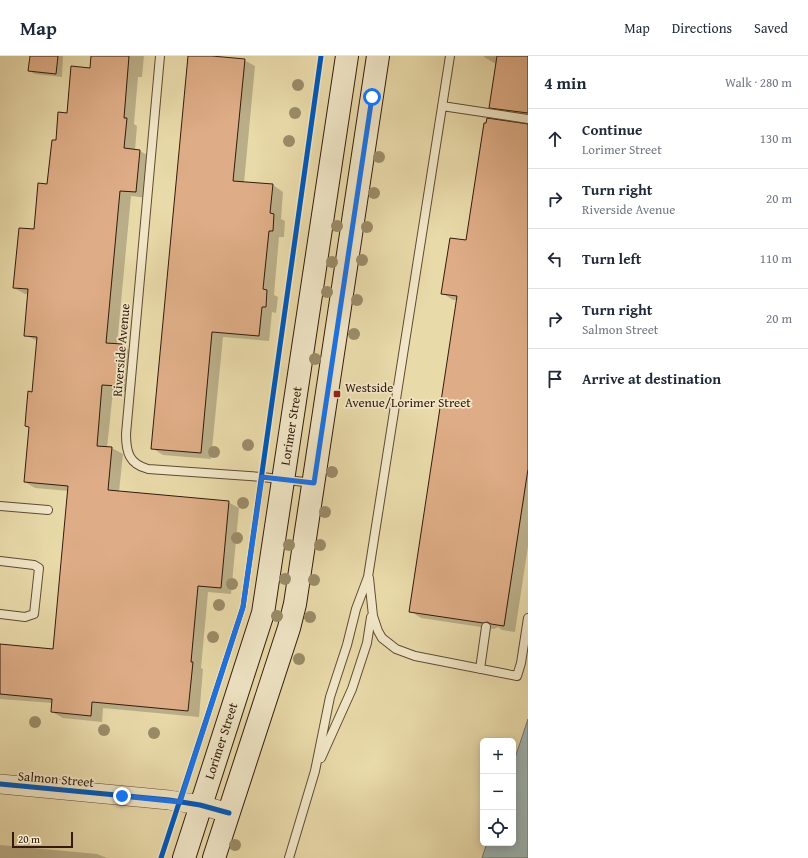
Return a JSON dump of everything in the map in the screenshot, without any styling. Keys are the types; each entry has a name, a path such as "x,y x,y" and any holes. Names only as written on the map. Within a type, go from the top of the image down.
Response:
{"main road":[{"name":"Lorimer Street","path":"184,858 263,613 347,56"},
{"path":"214,858 291,622 314,483 378,56"}],"street":[{"name":"Salmon Street","path":"0,784 169,800 200,805 229,813"}],"lane":[{"name":"Riverside Avenue","path":"160,56 126,434 128,452 134,463 140,467 148,469 283,479 314,483"},
{"path":"289,858 315,771 330,697 347,645 356,609 368,577 450,56"},
{"path":"442,106 528,119"},
{"path":"0,506 48,510"},
{"path":"0,561 34,565 39,568 34,614 25,617 0,614"},
{"path":"368,577 373,616 382,638 396,649 415,656 517,676 521,663 528,618"},
{"path":"315,771 352,689 370,632 372,600"},
{"path":"480,669 486,627"}],"water":[{"path":"528,719 528,858 482,858 486,846 516,846 516,755"}],"building":[{"path":"30,56 58,56 56,74 28,71"},
{"path":"91,56 129,56 124,118 127,118 124,148 140,150 136,192 120,191 106,343 122,344 118,386 102,385 97,446 112,447 108,490 229,501 221,588 198,586 188,711 92,702 91,716 51,712 52,699 0,694 0,644 53,649 68,486 24,482 29,427 25,426 26,413 28,391 32,392 37,337 24,336 28,289 13,288 19,228 34,229 38,183 47,184 52,140 56,140 58,112 67,113 71,66 90,68"},
{"path":"188,56 212,56 245,59 233,181 273,184 270,213 274,214 273,231 269,231 263,289 267,290 266,307 262,307 259,336 212,332 201,453 151,449"},
{"path":"497,56 528,56 528,113 489,108"},
{"path":"487,118 528,124 528,469 504,626 487,622 483,623 409,612 457,296 441,294 450,238 466,240 484,123 486,123"}],"cycle path":[{"path":"161,858 243,607 321,56"},
{"path":"0,784 169,800 200,805 229,813"}],"place":[{"name":"Westside Avenue/Lorimer Street","path":"337,394"}],"route":[{"path":"122,796 180,802 243,607 262,477 314,483 372,97"}]}
